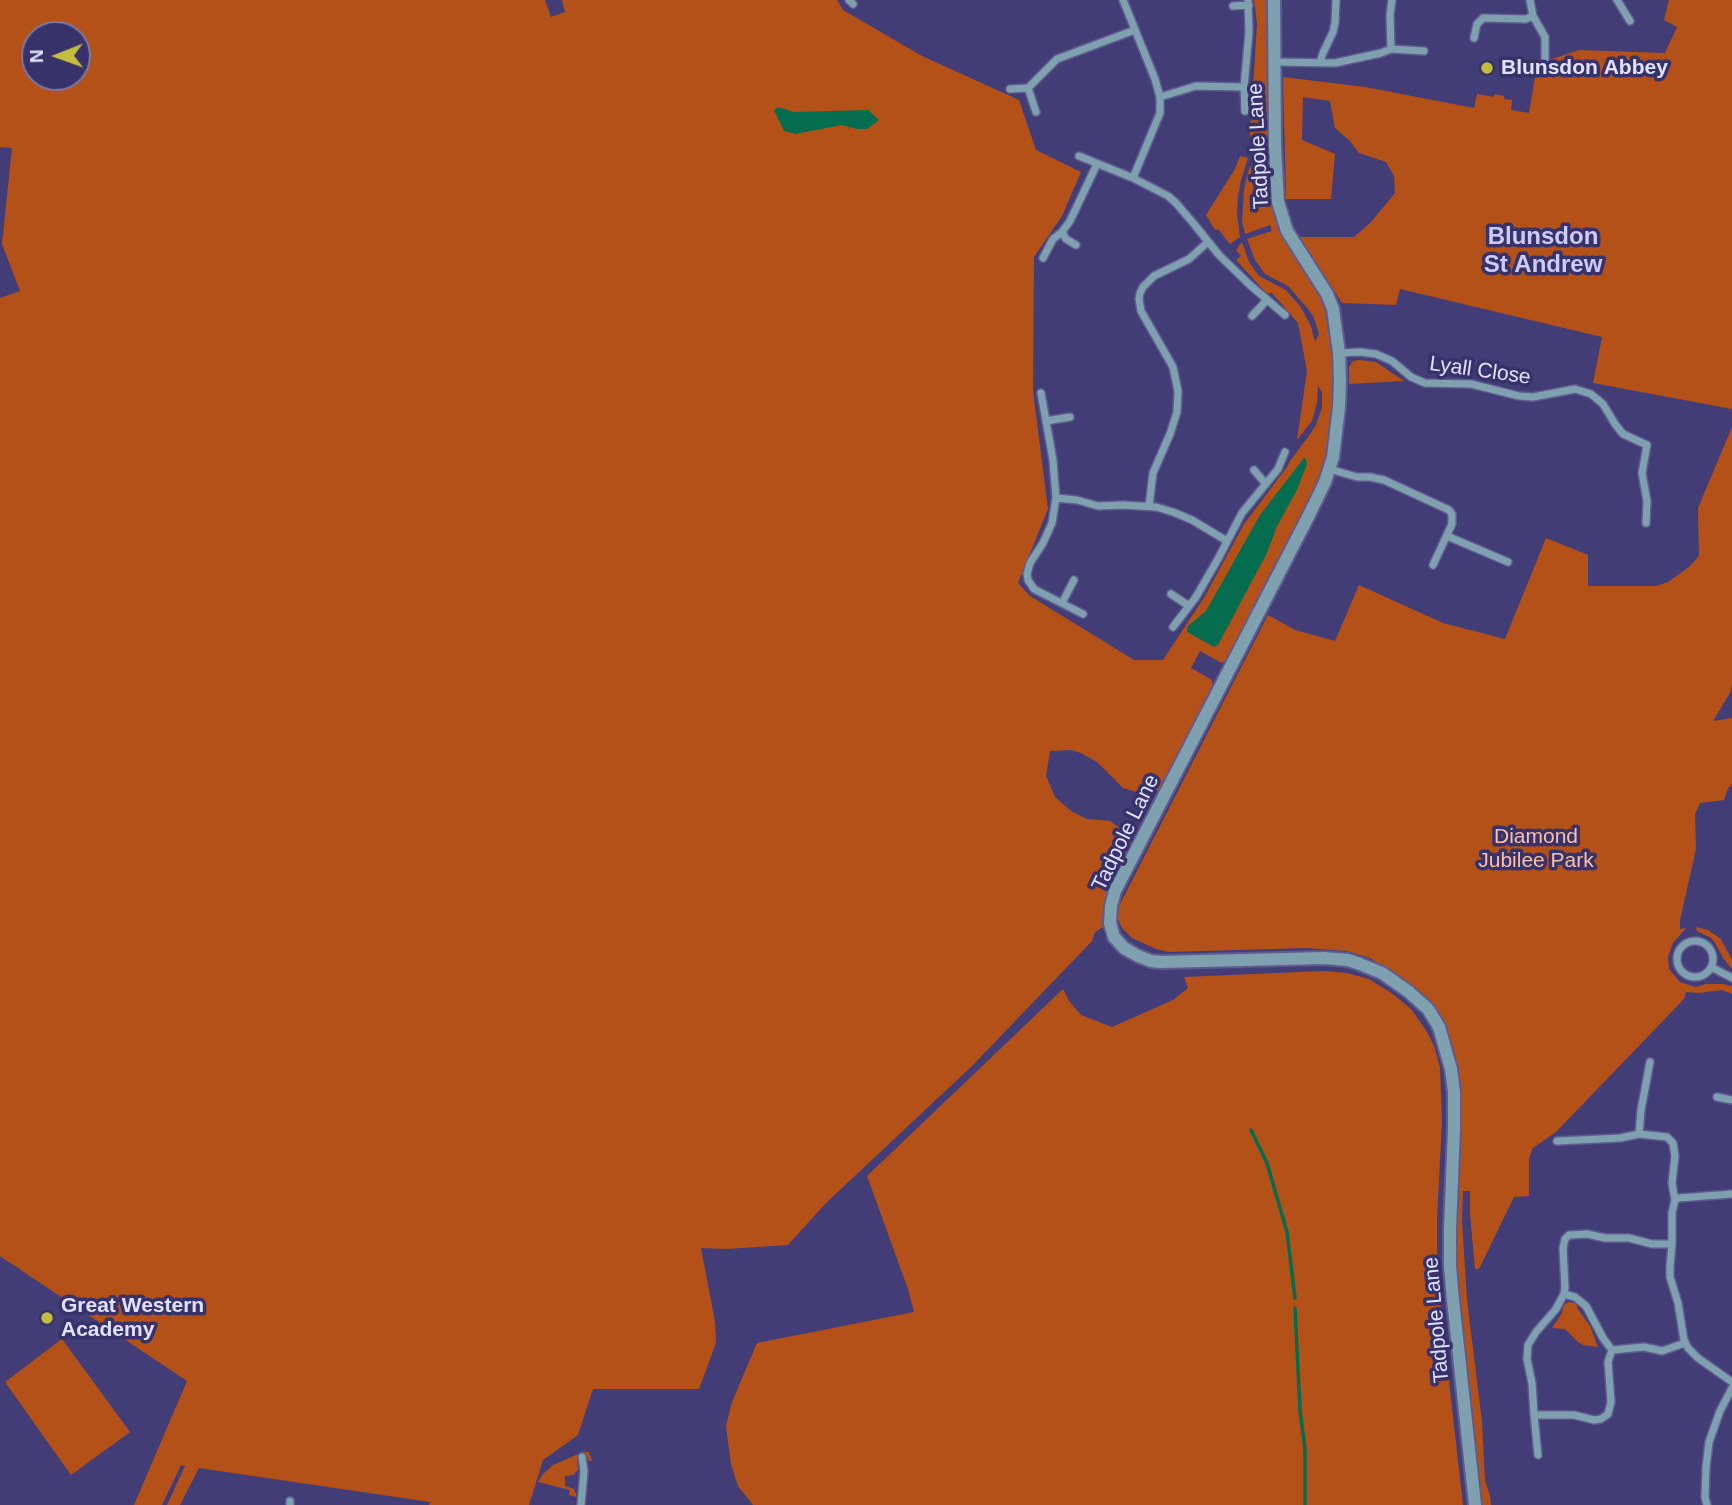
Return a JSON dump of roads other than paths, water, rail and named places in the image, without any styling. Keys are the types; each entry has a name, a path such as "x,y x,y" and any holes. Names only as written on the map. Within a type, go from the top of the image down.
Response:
{"street":[{"path":"1123,0 1160,97 1160,113 1133,178"},
{"name":"Tadpole Lane","path":"1274,0 1278,202 1287,231 1327,294 1333,309 1339,353 1339,407 1333,457 1297,539 1115,891 1110,923 1114,937 1124,947 1151,961 1314,958 1360,964 1396,982 1427,1009 1439,1027 1451,1069 1454,1092 1450,1266 1475,1505"},
{"path":"1321,62 1333,32 1336,0"},
{"path":"1391,49 1392,0"},
{"path":"1530,0 1534,16 1545,37 1545,60"},
{"path":"1618,0 1630,21"},
{"path":"1233,6 1248,2 1245,111"},
{"path":"1474,37 1477,24 1483,18 1526,19 1534,16"},
{"path":"1010,89 1028,88 1057,59 1135,30"},
{"path":"1274,62 1343,62 1391,49 1424,51"},
{"path":"1160,97 1196,86 1244,88"},
{"path":"1028,88 1036,111"},
{"path":"1079,156 1168,196 1227,264 1285,315"},
{"path":"1043,258 1053,239 1070,221 1097,164"},
{"path":"1062,232 1066,239 1076,245"},
{"path":"1149,506 1153,473 1177,412 1178,391 1173,367 1141,311 1140,293 1154,276 1189,259 1208,242"},
{"path":"1252,316 1267,300"},
{"name":"Lyall Close","path":"1339,353 1376,354 1392,361 1416,380 1425,383 1471,384 1526,397 1570,390 1591,394 1603,404 1623,434 1647,445 1642,473 1647,500 1646,523"},
{"path":"1041,393 1053,460 1056,498 1052,523 1043,544 1030,563 1027,575 1034,589 1083,614"},
{"path":"1046,422 1070,417"},
{"path":"1173,627 1218,559 1242,513 1278,469 1285,452"},
{"path":"1329,469 1357,477 1384,480 1442,506 1452,514 1452,524 1433,565"},
{"path":"1254,470 1266,484"},
{"path":"1056,498 1098,506 1149,506 1181,515 1227,541"},
{"path":"1447,536 1508,562"},
{"path":"1062,603 1074,580"},
{"path":"1171,594 1189,606"},
{"path":"1690,942 1707,945 1712,955 1711,967 1697,977 1685,974 1678,965 1680,948 1690,942"},
{"path":"1711,967 1732,978"},
{"path":"1639,1133 1650,1062"},
{"path":"1717,1097 1732,1100"},
{"path":"1557,1141 1620,1138 1639,1133 1667,1138 1673,1143 1675,1156 1672,1183 1675,1200 1672,1213 1670,1277 1685,1343 1698,1358 1732,1382"},
{"path":"1675,1200 1732,1194"},
{"path":"1538,1455 1533,1390 1527,1359 1528,1346 1564,1294 1565,1239 1569,1235 1587,1234 1605,1238 1629,1238 1652,1244 1672,1244"},
{"path":"1564,1294 1575,1297 1586,1306 1612,1350"},
{"path":"1612,1350 1644,1346 1662,1351 1685,1343"},
{"path":"1534,1415 1574,1415 1594,1420 1606,1416 1611,1402 1608,1362 1612,1350"},
{"path":"1707,1505 1705,1497 1709,1442 1732,1388"},
{"path":"581,1505 584,1471 582,1457"}],"waterway":[{"path":"1251,1130 1267,1163 1287,1232 1295,1298"},
{"path":"1295,1308 1300,1410 1305,1449 1305,1505"}],"place":[{"name":"Blunsdon Abbey","path":"1487,68"},
{"name":"Great Western Academy","path":"47,1318"}],"district":[{"name":"Blunsdon St Andrew","path":"1543,251"}],"park label":[{"name":"Diamond Jubilee Park","path":"1536,849"}]}
